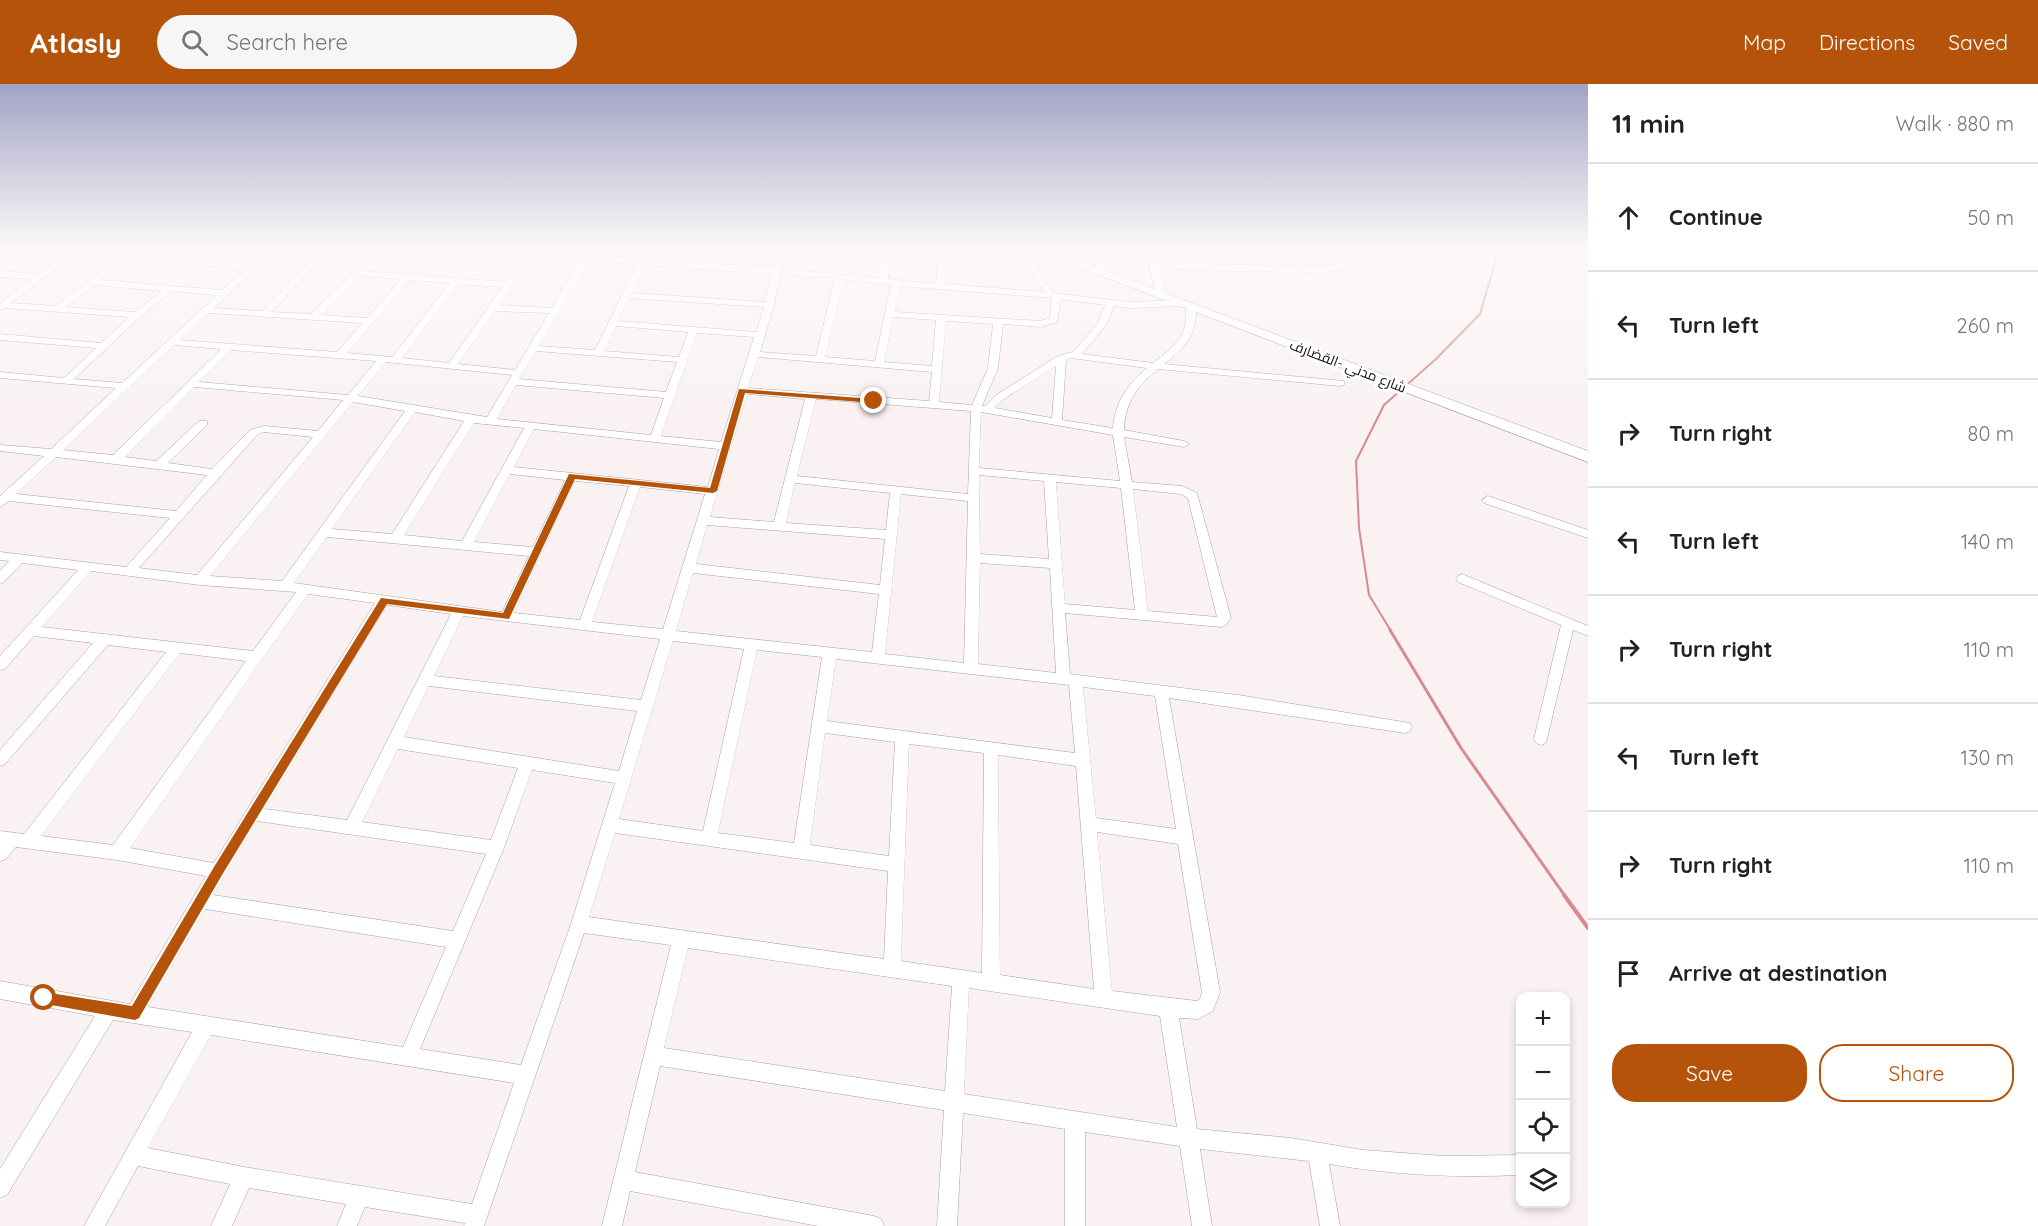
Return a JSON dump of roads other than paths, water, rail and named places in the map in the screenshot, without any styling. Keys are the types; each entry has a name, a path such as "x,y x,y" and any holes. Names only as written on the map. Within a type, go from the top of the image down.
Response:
{"highway":[{"name":"شارع مدني -القضارف","path":"1181,303 1588,457"}],"street":[{"path":"57,309 64,303"},
{"path":"66,381 152,303"},
{"path":"3,500 211,303"},
{"path":"264,314 274,303"},
{"path":"314,317 328,303"},
{"path":"340,356 384,303"},
{"path":"395,360 439,303"},
{"path":"451,367 497,303"},
{"path":"490,421 560,303"},
{"path":"598,353 621,303"},
{"path":"133,1155 244,1177 359,1195 476,1221 579,924 705,521 725,446 769,305 744,303"},
{"path":"820,359 834,303"},
{"path":"879,364 891,303"},
{"path":"888,314 998,323 1048,323 1054,320 1056,315 1054,303"},
{"path":"1077,354 1102,324 1110,303"},
{"path":"1115,303 1186,305 1191,328 1179,345 1142,376 1123,405 1118,431 1142,615"},
{"path":"1,306 137,315"},
{"path":"494,308 555,311"},
{"path":"204,310 369,321"},
{"path":"934,405 935,369 941,319"},
{"path":"613,323 760,335"},
{"path":"971,669 974,558 973,471 981,409 993,368 998,323"},
{"path":"655,439 693,330"},
{"path":"0,337 105,346"},
{"path":"170,342 395,360 517,378 671,396"},
{"path":"116,459 228,347"},
{"path":"534,348 684,360"},
{"path":"754,354 935,369"},
{"path":"981,409 1061,358 1077,354 1154,366 1340,383"},
{"path":"1057,422 1061,358"},
{"path":"200,580 383,359"},
{"path":"0,375 123,386"},
{"path":"191,384 350,398 471,419 725,446"},
{"path":"742,391 981,409 1184,444"},
{"path":"779,526 811,397"},
{"path":"285,586 412,409"},
{"path":"396,538 471,419"},
{"path":"159,465 204,423"},
{"path":"466,545 530,426"},
{"path":"128,572 215,473 259,430 320,434"},
{"path":"0,448 116,459 215,473"},
{"path":"507,470 713,491"},
{"path":"973,471 1126,487 1182,490 1193,496 1224,618 1221,622 1059,608"},
{"path":"506,617 572,476"},
{"path":"791,479 973,498"},
{"path":"1050,479 1059,608 1082,760 1104,999"},
{"path":"584,626 636,483"},
{"path":"878,658 896,491"},
{"path":"3,500 177,515"},
{"path":"1488,500 1588,534"},
{"path":"705,521 891,535"},
{"path":"322,532 536,552"},
{"path":"0,556 200,580 285,586 506,617 1070,680 1405,727"},
{"path":"0,579 20,558"},
{"path":"974,558 1056,564"},
{"path":"0,665 87,567"},
{"path":"690,568 887,590"},
{"path":"1462,579 1588,631"},
{"path":"117,853 305,589"},
{"path":"135,1013 218,871 384,600"},
{"path":"351,828 459,611"},
{"path":"1541,739 1568,622"},
{"path":"31,631 256,657"},
{"path":"3,753 104,640"},
{"path":"709,838 752,643"},
{"path":"0,854 177,648"},
{"path":"801,851 830,652"},
{"path":"425,680 646,706"},
{"path":"579,924 961,980 1198,1010 1208,1005 1210,1000 1161,692"},
{"path":"819,726 1082,760"},
{"path":"892,970 902,738"},
{"path":"395,742 623,778"},
{"path":"991,749 991,984"},
{"path":"408,1057 496,848 527,764"},
{"path":"254,814 496,848"},
{"path":"1089,824 1186,838"},
{"path":"609,825 895,864"},
{"path":"13,840 117,853 218,871"},
{"path":"201,901 458,940"},
{"path":"612,1226 681,940"},
{"path":"947,1226 961,980"},
{"path":"2,993 526,1075"},
{"path":"1168,1008 1202,1226"},
{"path":"0,1188 109,1010"},
{"path":"94,1226 207,1024"},
{"path":"654,1056 1075,1123 1188,1138 1317,1152 1363,1160 1444,1166 1516,1165"},
{"path":"1075,1123 1075,1226"},
{"path":"1317,1152 1330,1226"},
{"path":"221,1226 244,1177"},
{"path":"623,1180 818,1220 874,1226"},
{"path":"347,1226 359,1195"}],"waterway":[{"path":"1391,631 1369,595 1359,528 1356,461 1384,405 1436,359 1480,314 1483,303"},
{"path":"1390,630 1461,748 1565,896"},
{"path":"1564,895 1588,928"}]}
